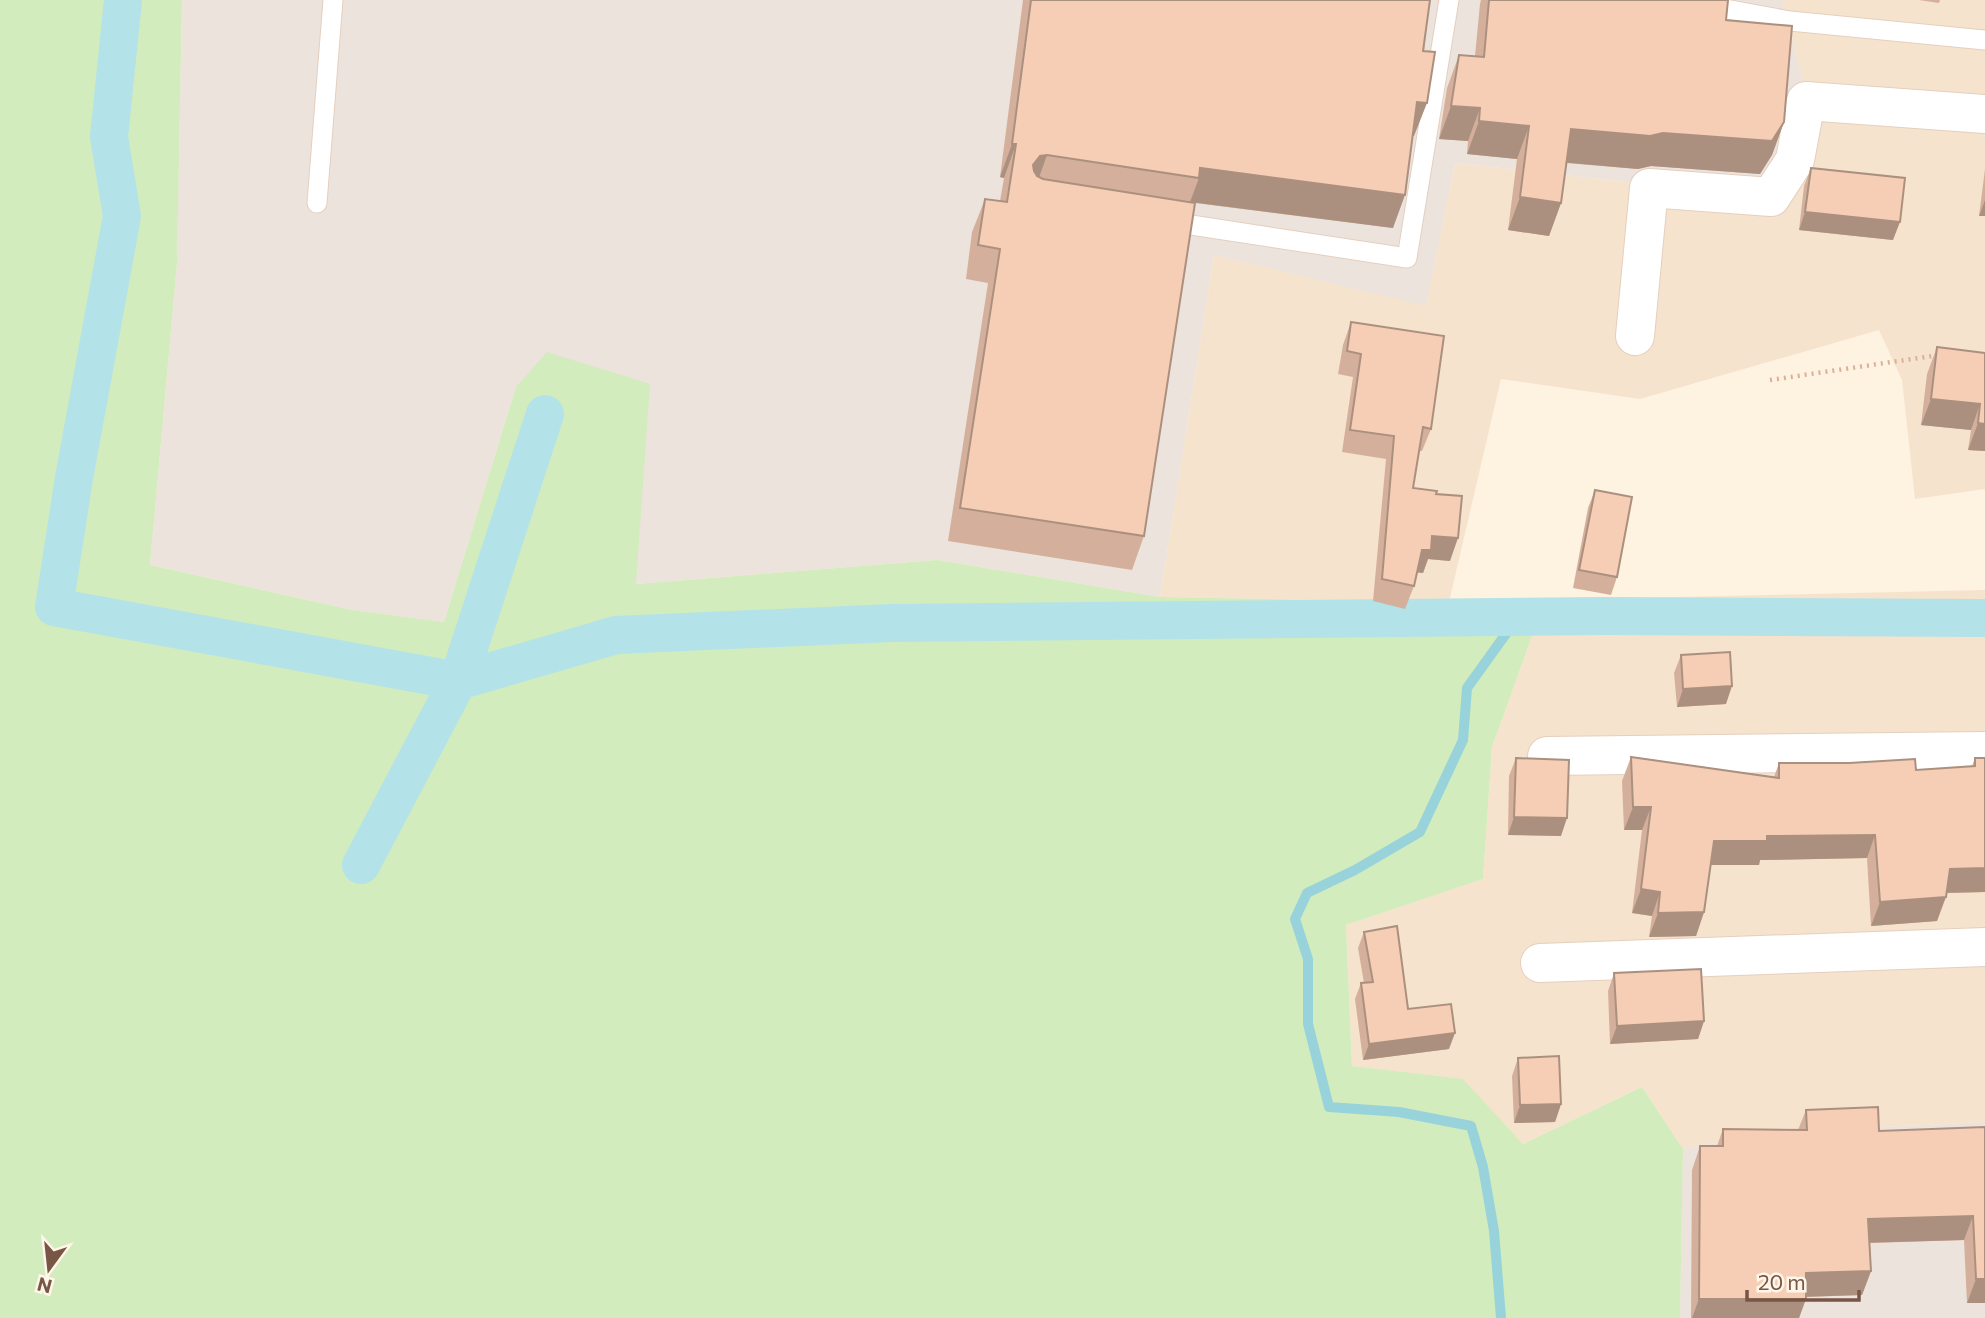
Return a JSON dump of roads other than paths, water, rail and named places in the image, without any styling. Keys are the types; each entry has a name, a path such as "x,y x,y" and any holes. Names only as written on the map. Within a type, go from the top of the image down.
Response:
{"street":[{"path":"1635,337 1649,188 1771,197 1795,160 1806,101 1985,114"},
{"path":"1546,756 1985,751"},
{"path":"1540,963 1985,947"}],"lane":[{"path":"317,204 333,0"},
{"path":"1153,219 1407,258 1449,0"},
{"path":"1676,0 1790,21 1985,40"}],"waterway":[{"path":"123,0 109,137 122,216 74,478 54,607 458,681 616,635 892,623 1604,616 1985,618"},
{"path":"361,865 458,681 545,414"},
{"path":"1501,1318 1494,1231 1483,1167 1471,1126 1399,1112 1329,1107 1308,1024 1308,959 1295,919 1307,893 1355,870 1420,832 1463,740 1467,688 1518,617"}]}
